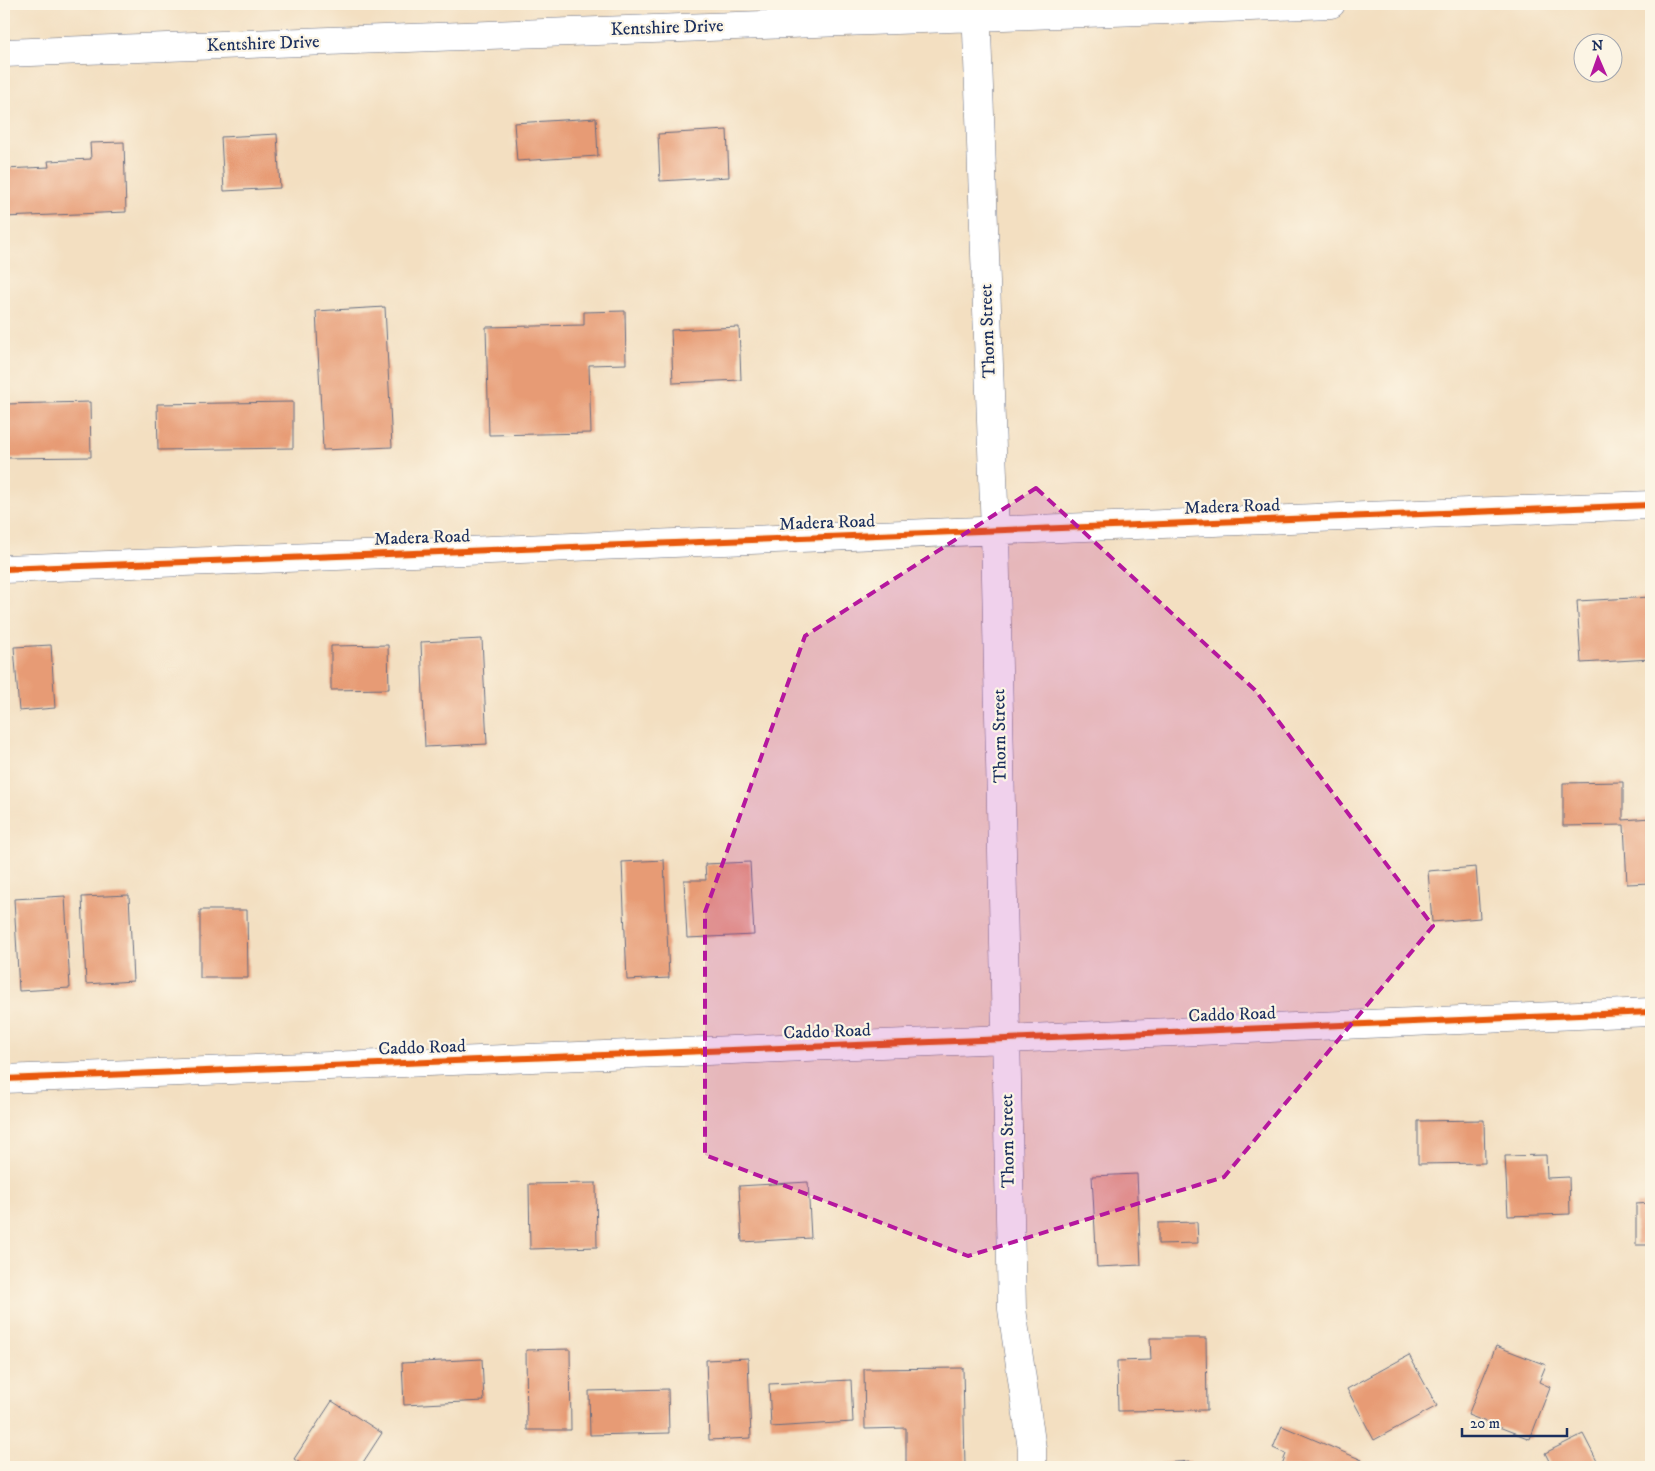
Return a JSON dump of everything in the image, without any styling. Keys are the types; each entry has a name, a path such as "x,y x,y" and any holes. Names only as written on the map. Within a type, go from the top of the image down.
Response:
{"street":[{"name":"Kentshire Drive","path":"4,53 977,10 1331,4"},
{"name":"Thorn Street","path":"977,10 995,532 1012,1309 1032,1449 1032,1467"},
{"name":"Madera Road","path":"4,569 995,532 1651,505"},
{"name":"Caddo Road","path":"4,1079 1651,1012"}],"highlighted area":[{"path":"1036,488 1255,690 1433,926 1224,1177 968,1256 705,1155 705,912 805,636"}],"building":[{"path":"596,118 598,156 517,161 514,123"},
{"path":"727,130 729,177 660,181 658,134"},
{"path":"277,134 280,188 224,191 221,137"},
{"path":"124,142 126,212 4,217 4,169 49,167 48,161 91,159 90,143"},
{"path":"385,307 392,447 323,450 316,311"},
{"path":"625,311 626,364 589,365 591,433 489,435 486,327 584,325 584,312"},
{"path":"739,327 741,380 673,383 671,330"},
{"path":"90,402 91,457 5,458 5,404"},
{"path":"293,402 293,448 158,450 157,404"},
{"path":"1651,597 1651,659 1581,663 1577,601"},
{"path":"482,639 487,744 425,747 421,642"},
{"path":"51,645 55,708 19,711 14,647"},
{"path":"388,645 389,689 331,690 331,646"},
{"path":"1623,782 1623,820 1651,818 1651,883 1627,884 1624,825 1563,826 1563,783"},
{"path":"664,860 669,978 627,980 622,862"},
{"path":"750,862 754,935 687,938 684,880 706,880 705,864"},
{"path":"1476,867 1480,918 1432,922 1428,871"},
{"path":"129,895 133,981 86,984 82,897"},
{"path":"65,896 70,988 19,991 14,899"},
{"path":"200,910 247,910 248,978 200,978"},
{"path":"1484,1120 1485,1163 1418,1164 1418,1121"},
{"path":"1546,1155 1547,1178 1569,1177 1570,1214 1508,1216 1505,1156"},
{"path":"1137,1174 1141,1265 1097,1267 1092,1176"},
{"path":"808,1182 811,1238 742,1242 739,1186"},
{"path":"596,1183 597,1247 530,1249 529,1184"},
{"path":"1651,1203 1651,1245 1636,1245 1636,1204"},
{"path":"1197,1222 1198,1243 1158,1244 1158,1223"},
{"path":"1150,1338 1206,1338 1207,1410 1118,1411 1117,1361 1151,1360"},
{"path":"1496,1346 1546,1365 1539,1382 1550,1387 1530,1439 1468,1415"},
{"path":"570,1349 571,1430 527,1430 526,1350"},
{"path":"1409,1355 1437,1406 1374,1440 1347,1389"},
{"path":"748,1358 751,1438 709,1440 706,1360"},
{"path":"482,1359 484,1401 404,1405 402,1363"},
{"path":"963,1368 965,1467 906,1467 906,1428 865,1429 864,1369"},
{"path":"851,1380 853,1422 771,1427 769,1384"},
{"path":"668,1389 669,1433 590,1435 589,1391"},
{"path":"332,1401 382,1433 360,1467 306,1467 294,1459"},
{"path":"1282,1426 1362,1460 1359,1467 1281,1467 1286,1454 1273,1448"},
{"path":"1583,1434 1600,1467 1552,1467 1545,1453"},
{"path":"1190,1461 1191,1467 1123,1467 1123,1466"}],"cycle path":[{"path":"4,569 1651,505"},
{"path":"4,1079 1651,1012"}]}
